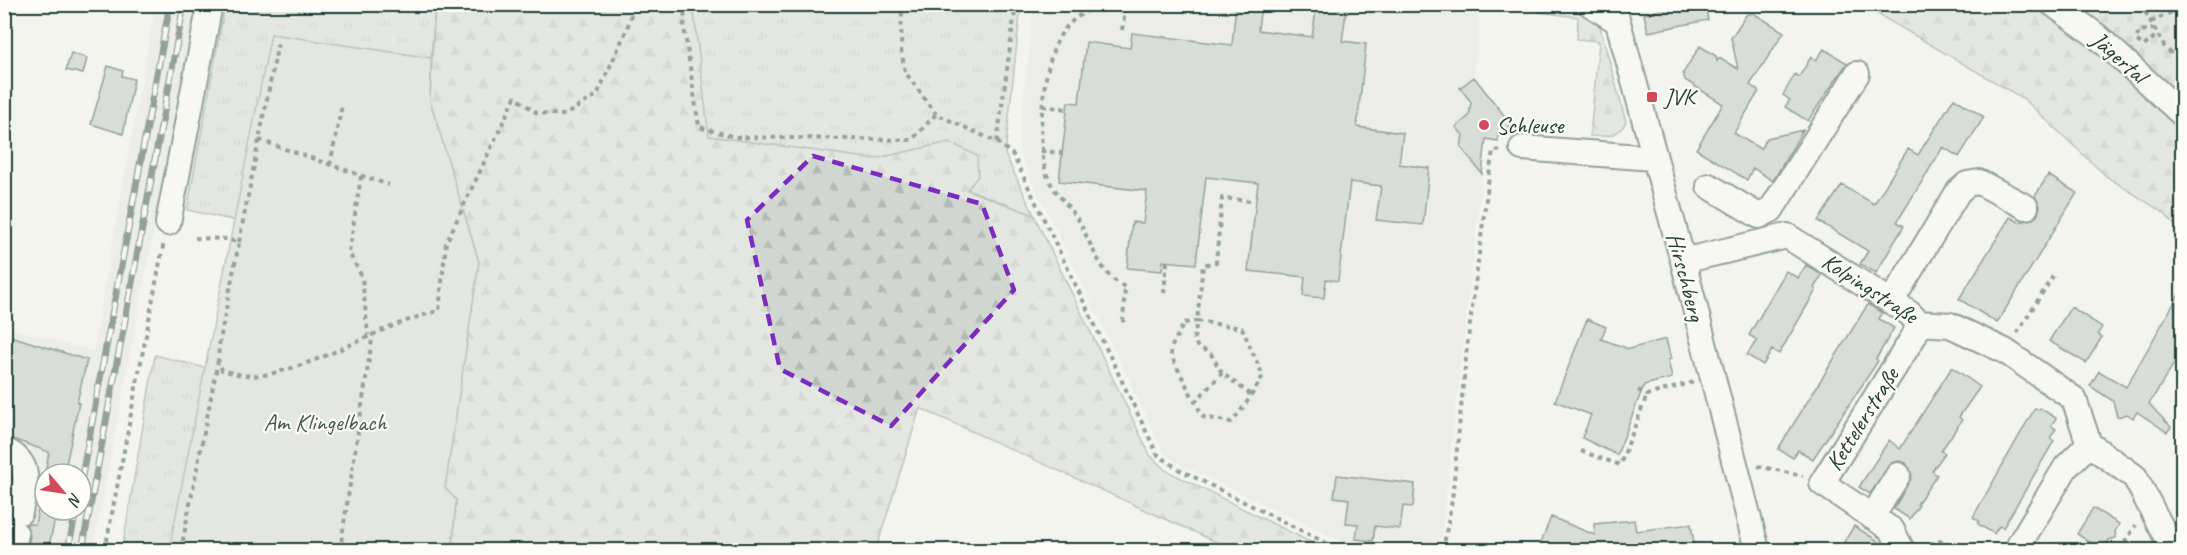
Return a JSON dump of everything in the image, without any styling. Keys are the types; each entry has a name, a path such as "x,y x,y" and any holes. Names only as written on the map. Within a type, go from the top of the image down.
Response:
{"street":[{"path":"168,223 210,4"},
{"path":"1590,4 1615,13"},
{"name":"Jägertal","path":"2053,4 2097,36 2182,114"},
{"name":"Hirschberg","path":"1615,13 1683,261 1756,550"},
{"path":"1709,186 1759,216 1771,210 1857,74"},
{"path":"1522,148 1653,158"},
{"path":"1891,302 1958,192 1967,184 1979,182 2025,207"},
{"path":"1738,249 1753,212"},
{"name":"Kolpingstraße","path":"1683,261 1787,236 1891,302 1919,323 1950,326 2005,351 2074,399 2089,444"},
{"name":"Kettelerstraße","path":"1902,550 1892,531 1822,483 1914,336 1919,323"},
{"path":"2018,550 2066,466 2089,444 2135,477 2172,550"},
{"path":"4,450 14,454 23,465 26,481 16,532"},
{"path":"1872,517 1898,476"}],"path":[{"path":"218,360 222,370 240,375 262,375 306,362 416,316 439,311 446,243 515,97 537,112 565,115 597,95 627,28 634,4"},
{"path":"685,4 684,27 699,127 735,137 912,140 936,114"},
{"path":"902,4 901,49 905,72 936,114 998,142 1013,155 1157,454 1178,469 1340,550"},
{"path":"998,142 1016,4"},
{"path":"1106,4 1086,10 1063,31 1049,63 1043,106 1041,151 1046,174 1080,222 1095,254 1112,278 1125,288 1123,323"},
{"path":"1122,30 1126,4"},
{"path":"2141,4 2164,46 2182,64"},
{"path":"2151,22 2182,7"},
{"path":"2155,29 2139,31 2136,40 2144,46 2158,34"},
{"path":"181,550 278,43"},
{"path":"330,165 342,105"},
{"path":"1043,106 1067,109"},
{"path":"259,140 389,185"},
{"path":"1443,550 1452,500 1467,347 1493,151 1522,148"},
{"path":"1041,151 1062,153"},
{"path":"340,550 370,334 362,277 349,253 361,176"},
{"path":"1250,201 1222,198 1216,262 1203,265 1194,339 1197,346 1211,354 1222,373 1251,395"},
{"path":"105,550 168,223"},
{"path":"195,237 228,239 239,243"},
{"path":"1164,293 1167,261"},
{"path":"2005,351 2055,273"},
{"path":"1197,321 1242,328 1263,376 1231,422 1203,417 1171,356 1171,348 1184,323 1197,321"},
{"path":"1195,402 1222,373"},
{"path":"1638,390 1647,395 1712,377"},
{"path":"1581,451 1620,465 1647,395"},
{"path":"1733,460 1795,473 1822,483"},
{"path":"1902,550 1940,541 1956,550"}],"highlighted area":[{"path":"813,156 982,204 1014,290 891,426 780,369 747,220"}],"shaded area":[{"path":"155,5 197,5 93,550 5,550 4,326 93,351"},
{"path":"1034,5 1475,5 1480,22 1474,77 1511,124 1498,134 1498,141 1492,140 1486,145 1441,537 1435,550 1360,550 1175,462 1164,453 1022,160 1018,146"}],"green space":[{"path":"695,4 1021,5 1005,154 1034,215 967,189 950,142 874,159 708,136 694,15"},
{"path":"225,5 435,5 431,58 271,34 237,221 187,210"},
{"path":"435,5 695,5 694,15 709,136 874,159 950,142 977,156 978,176 967,190 1034,215 1150,455 1165,470 1326,550 1234,550 920,408 876,550 452,550 456,500 445,488 479,262 430,101"},
{"path":"1539,5 1594,5 1626,122 1619,131 1606,136 1590,136 1599,41 1577,39 1578,17 1538,12"},
{"path":"1862,5 2030,5 2107,54 2182,124 2182,233 2164,213 2107,177 2024,99"},
{"path":"2073,5 2182,5 2182,96 2102,24"},
{"name":"Am Klingelbach","path":"271,34 431,58 430,101 479,262 445,488 456,500 452,550 169,550"},
{"path":"155,355 206,368 170,550 122,550"}],"building":[{"path":"1236,4 1261,4 1258,30 1312,37 1317,4 1347,6 1342,41 1366,44 1357,127 1403,133 1399,164 1429,168 1423,225 1376,220 1381,186 1350,182 1338,281 1326,279 1324,298 1303,296 1305,277 1248,271 1258,183 1206,177 1196,264 1163,261 1162,271 1127,268 1132,222 1143,223 1147,191 1059,181 1068,102 1079,103 1086,42 1130,48 1132,33 1232,45"},
{"path":"1671,4 1705,4 1708,20 1648,32 1644,14 1672,8"},
{"path":"1753,13 1784,32 1750,85 1759,91 1734,133 1760,149 1767,138 1803,130 1773,181 1753,168 1747,180 1696,149 1723,104 1685,80 1683,73 1700,46 1716,56 1717,61 1719,58 1738,69 1731,38 1746,15"},
{"path":"1824,49 1847,63 1808,121 1785,107 1790,100 1783,95 1795,74 1799,77 1811,57 1816,60"},
{"path":"71,53 87,58 83,74 66,70"},
{"path":"108,66 123,71 122,76 134,79 123,134 91,124"},
{"name":"Schleuse","path":"1474,77 1511,124 1498,134 1498,141 1486,139 1482,174 1461,147 1463,135 1456,127 1469,116 1471,102 1460,88"},
{"path":"1954,98 1984,117 1959,157 1943,147 1897,222 1904,226 1876,273 1860,264 1868,251 1818,221 1842,185 1874,204 1908,149 1918,155"},
{"path":"2048,175 2077,193 1997,323 1959,299 2010,217 2019,222 2033,219 2038,214 2040,206 2035,196"},
{"path":"1806,265 1822,275 1814,288 1816,290 1779,354 1772,350 1763,365 1747,355 1757,340 1749,335 1786,271 1798,278"},
{"path":"2182,289 2182,367 2175,362 2149,404 2171,427 2167,432 2137,412 2133,418 2127,414 2117,417 2113,401 2090,386 2099,371 2126,387"},
{"path":"1868,304 1882,313 1879,319 1894,328 1876,359 1878,361 1813,459 1798,450 1793,458 1778,449"},
{"path":"2071,307 2102,327 2098,334 2102,337 2086,363 2049,341"},
{"path":"1587,319 1606,327 1601,339 1629,349 1666,339 1671,359 1668,360 1672,378 1644,385 1617,455 1582,438 1591,415 1555,401"},
{"path":"4,334 87,360 67,462 47,462 49,452 4,436"},
{"path":"1952,367 1980,387 1959,417 1962,420 1941,451 1945,453 1932,471 1937,475 1917,504 1919,505 1910,519 1894,509 1912,476 1906,463 1899,461 1891,463 1870,494 1859,487 1889,440 1900,449"},
{"path":"2035,408 2039,410 2040,408 2056,418 2051,426 2056,429 2050,438 2054,441 2003,528 1999,526 1994,534 1978,524 1979,521 1973,517"},
{"path":"1337,475 1415,484 1413,507 1403,506 1400,529 1375,526 1373,541 1356,539 1358,524 1346,523 1349,499 1334,497"},
{"path":"2093,508 2119,524 2115,532 2116,538 2109,540 2103,550 2077,534"},
{"path":"1551,517 1595,535 1594,524 1634,520 1636,531 1691,524 1695,550 1538,550"},
{"path":"35,522 54,522 48,550 27,550 30,536 26,524 35,524"},
{"path":"1854,526 1883,544 1886,550 1839,550"}],"railway":[{"path":"85,462 170,4"},
{"path":"82,550 184,4"},
{"path":"68,550 74,522"}],"place":[{"name":"JVK","path":"1652,97"},
{"name":"Schleuse","path":"1484,125"}]}
